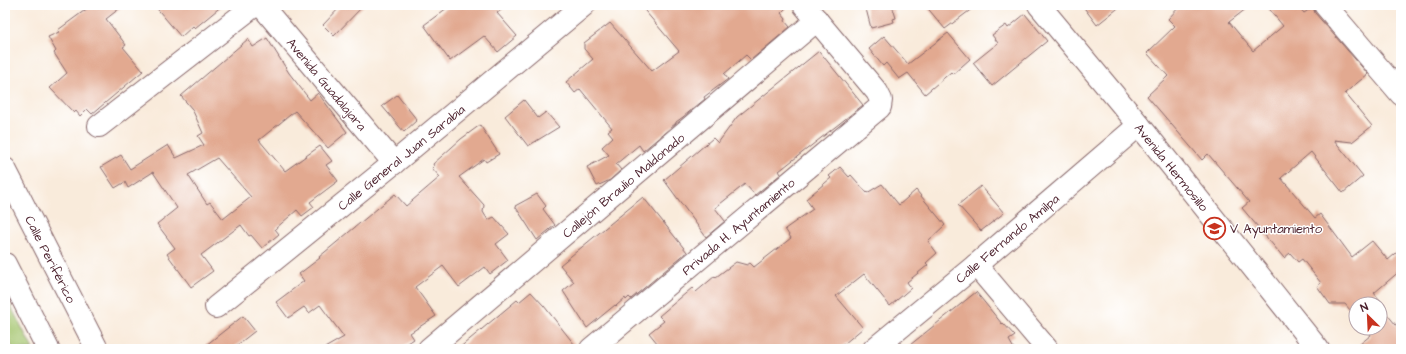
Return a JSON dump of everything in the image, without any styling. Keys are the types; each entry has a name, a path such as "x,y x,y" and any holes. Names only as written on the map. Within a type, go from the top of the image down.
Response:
{"main road":[{"path":"99,126 255,5"},
{"name":"Avenida Guadalajara","path":"261,5 394,163"},
{"name":"Calle General Juan Sarabia","path":"216,307 394,163 584,5"},
{"name":"Avenida Hermosillo","path":"1039,5 1139,125 1318,349"},
{"path":"1325,5 1401,94"},
{"name":"Privada H. Ayuntamiento","path":"591,349 880,107 881,100 877,92 811,12"},
{"name":"Callejón Braulio Maldonado","path":"429,349 811,12"},
{"name":"Calle Fernando Amilpa","path":"874,349 976,265 1139,125"},
{"name":"Calle Periférico","path":"5,169 97,349"},
{"path":"5,264 48,349"},
{"path":"976,265 1047,349"}],"green space":[{"path":"5,295 33,349 13,349 5,330"}],"building":[{"path":"92,5 124,5 106,19 126,45 123,47 143,71 92,114 87,109 80,116 76,111 74,113 50,88 67,73 54,53 56,51 48,37 59,32 58,30"},
{"path":"154,5 223,5 195,28 193,26 181,37"},
{"path":"342,5 364,5 334,36 323,25"},
{"path":"451,5 508,5 497,13 517,36 498,52 484,36 450,61 424,25"},
{"path":"640,5 789,5 781,13 790,27 751,60 746,55 724,74 728,79 704,97 705,99 643,151 639,145 616,164 621,170 610,180 597,186 587,167 609,155 602,147 613,137 608,131 612,128 580,89 575,93 566,82 593,59 584,49 584,43 610,23 652,71 679,51"},
{"path":"865,5 892,5 896,18 893,19 894,22 871,28"},
{"path":"925,5 977,5 945,29"},
{"path":"1082,5 1122,5 1097,25"},
{"path":"1181,5 1251,5 1229,22 1253,51 1283,26 1266,5 1297,5 1304,13 1313,7 1315,13 1368,74 1345,93 1372,126 1352,142 1334,140 1363,176 1343,193 1311,152 1281,178 1315,218 1320,214 1352,257 1372,241 1388,260 1401,249 1401,270 1374,293 1376,296 1348,296 1348,308 1345,304 1330,304 1317,286 1321,283 1302,259 1298,262 1290,253 1284,258 1242,208 1249,202 1208,154 1202,160 1147,96 1168,76 1147,53 1175,26 1168,19"},
{"path":"1025,14 1047,41 992,86 973,63 998,43 992,35 1006,25 1008,28"},
{"path":"948,33 970,59 953,74 951,72 925,94 908,73 899,79 886,63 883,66 869,49 884,36 908,64"},
{"path":"267,38 289,73 310,100 318,93 347,132 328,148 295,111 259,140 285,171 320,146 332,161 326,165 338,181 310,202 314,207 302,216 297,210 275,229 279,234 262,248 251,235 249,236 241,225 201,255 213,271 191,287 167,254 175,248 157,224 177,208 153,172 128,188 125,182 115,188 101,167 121,155 130,169 168,145 176,158 204,145 198,136 203,133 192,109 181,96 248,39 253,47","holes":["217,158 251,197 223,219 210,202 207,204 188,175"]},
{"path":"819,51 863,105 779,171 781,174 755,195 745,184 715,208 725,221 706,237 664,180 713,138 718,143 737,117"},
{"path":"397,95 417,120 404,132 382,106"},
{"path":"524,100 538,118 546,112 559,127 528,146 505,116"},
{"path":"480,125 499,154 486,162 484,159 459,177 484,205 483,212 488,220 494,217 509,234 496,244 508,260 490,274 485,267 459,287 443,266 415,287 436,316 410,333 414,339 399,349 323,349 344,337 320,305 309,313 304,307 288,318 276,302 304,281 299,274 395,194 406,206 440,177 432,168 434,166 433,164 461,139"},
{"path":"840,167 849,177 851,175 867,193 882,184 899,205 916,190 945,225 928,241 937,253 926,263 928,265 907,282 911,288 890,306 864,274 836,296 863,328 838,349 662,349 649,333 664,321 659,316 692,288 696,292 715,276 716,277 736,262 747,265 750,263 754,267 791,238 785,229 813,209 806,199 831,178 829,176"},
{"path":"981,186 1004,213 981,231 958,205"},
{"path":"537,194 546,206 543,209 555,225 537,240 515,206"},
{"path":"643,197 687,252 631,299 629,297 626,300 625,298 587,328 563,291 574,282 560,265"},
{"path":"531,292 578,349 458,349 517,300 519,302"},
{"path":"976,292 1002,324 1003,323 1015,336 1009,340 1014,349 905,349"},
{"path":"1388,315 1401,331 1401,349 1354,349 1370,336 1388,336"},
{"path":"243,316 255,331 232,349 201,349"}],"place":[{"name":"V Ayuntamiento","path":"1214,228"}]}
